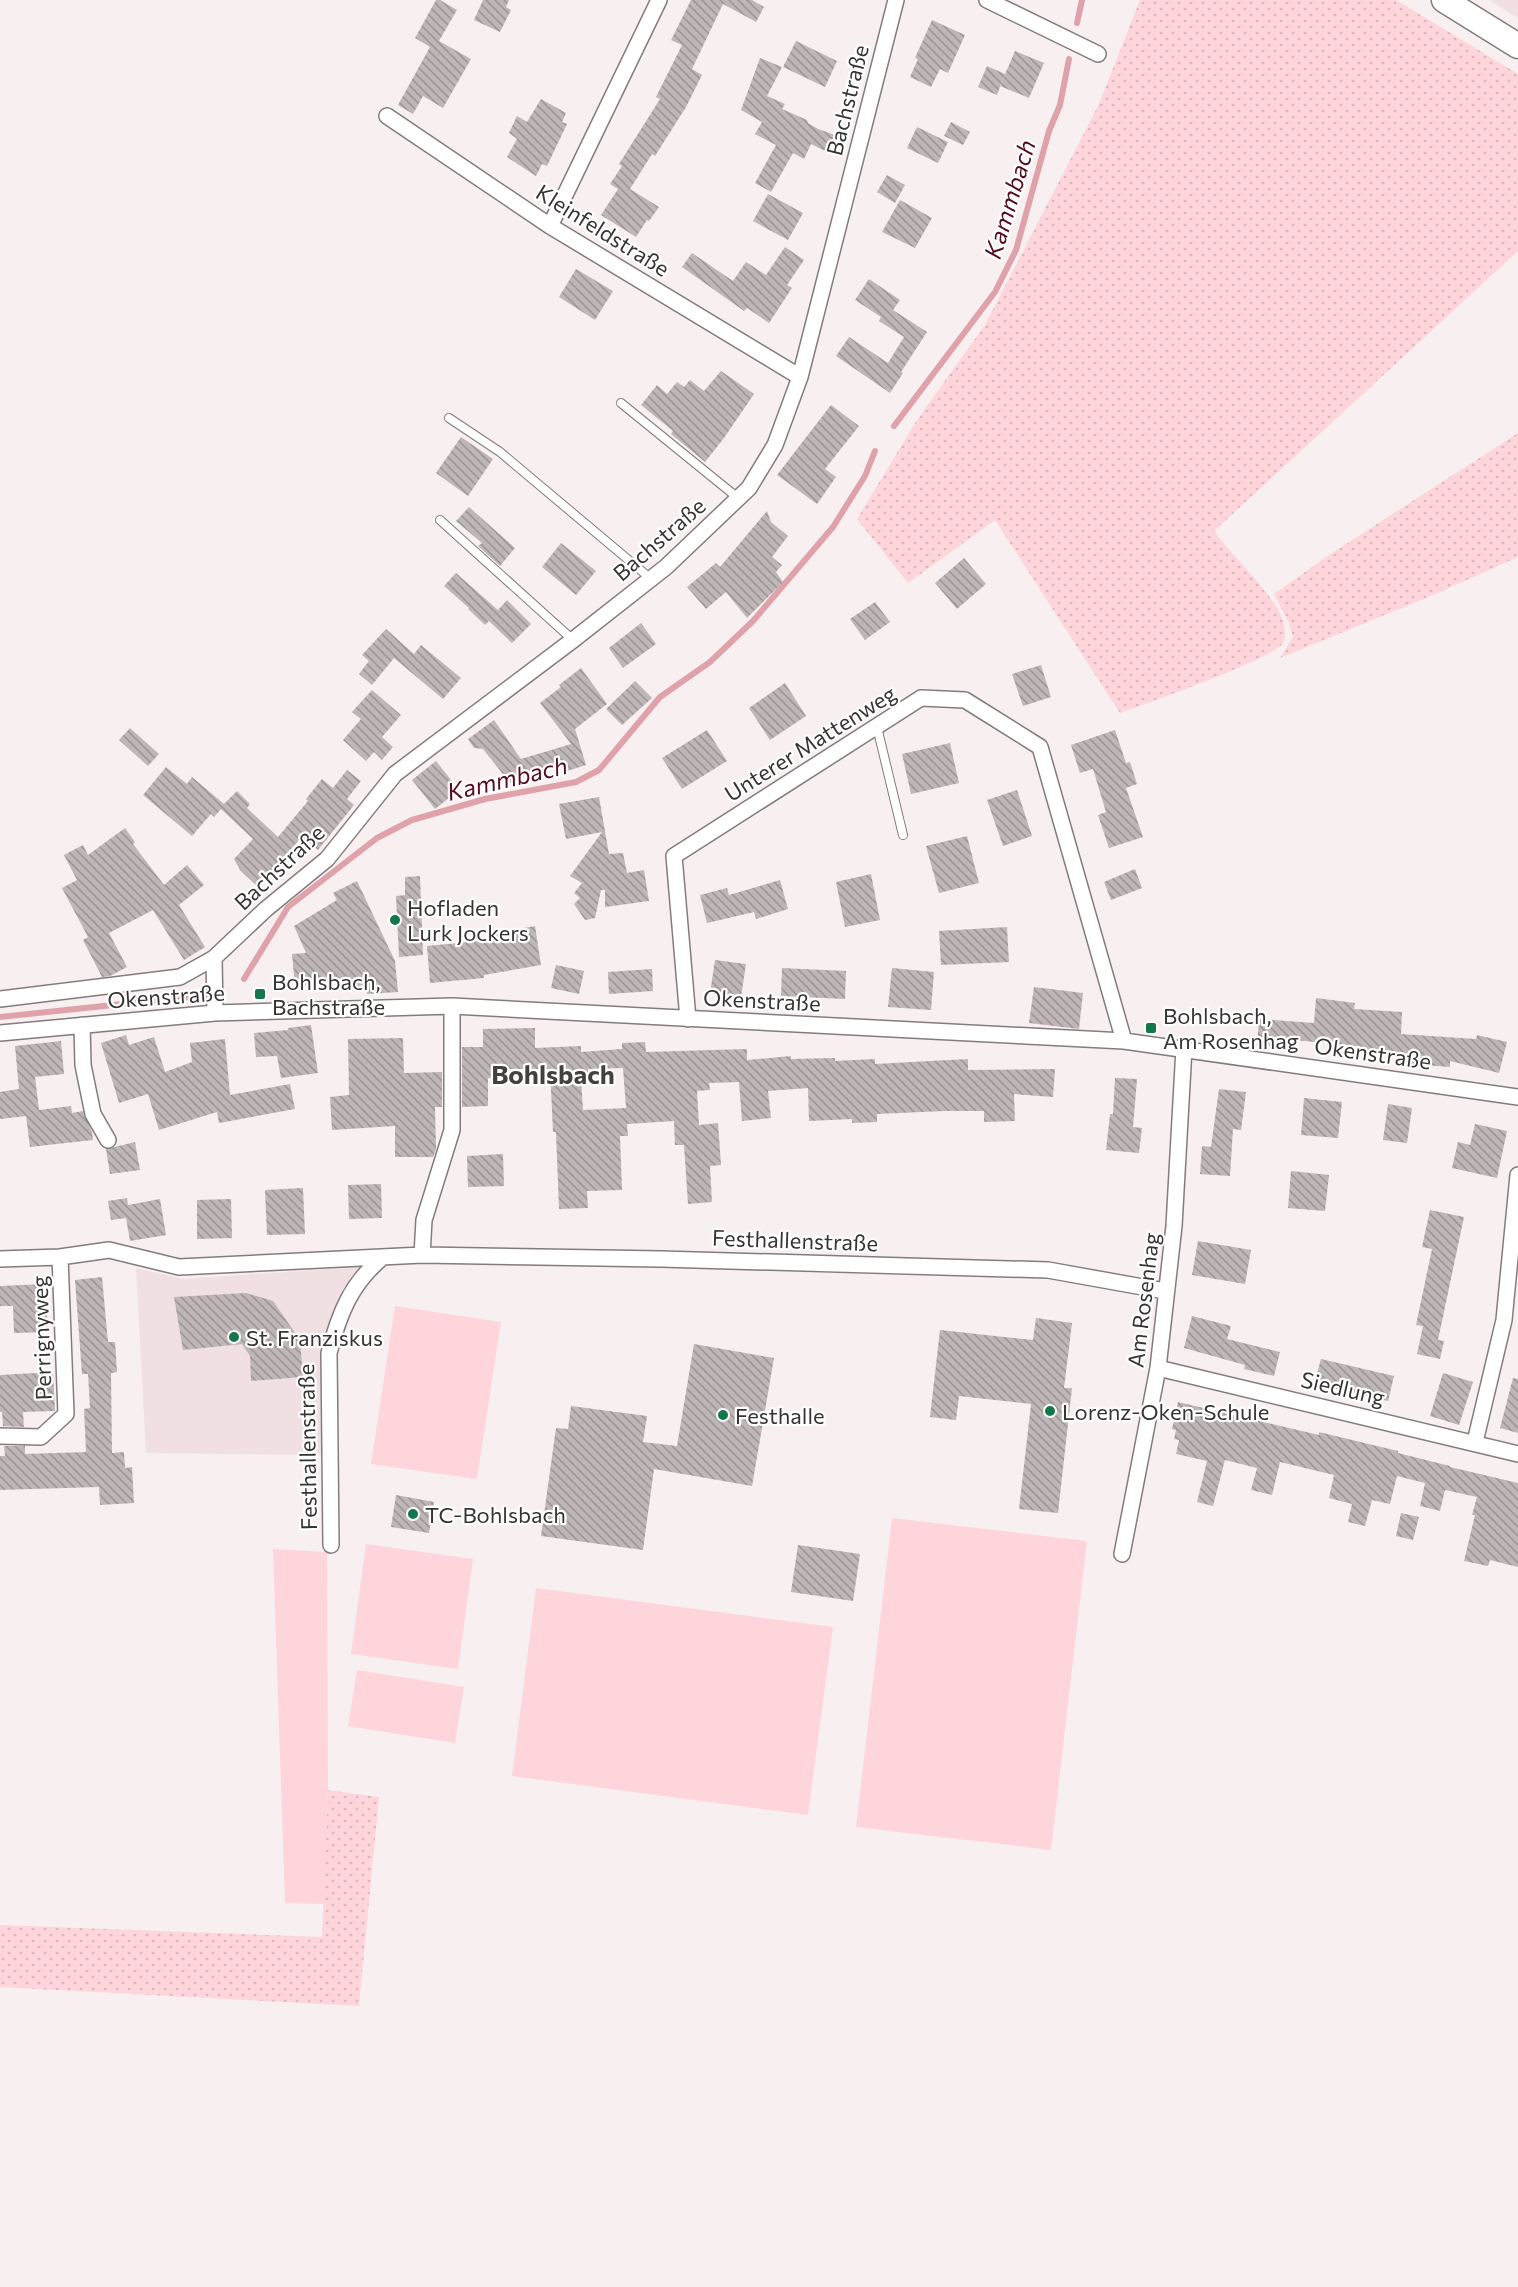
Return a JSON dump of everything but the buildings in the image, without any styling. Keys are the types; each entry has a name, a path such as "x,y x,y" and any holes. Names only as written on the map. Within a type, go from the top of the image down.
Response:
{"main road":[{"path":"1444,0 1518,46"}],"street":[{"path":"550,226 659,0"},
{"name":"Bachstraße","path":"0,999 180,977 214,958 266,909 327,859 395,774 666,567 749,488 775,445 800,377 896,0"},
{"path":"987,0 1098,54"},
{"name":"Kleinfeldstraße","path":"387,116 550,226 800,377"},
{"name":"Unterer Mattenweg","path":"688,1019 674,856 921,698 965,700 1040,747 1124,1041"},
{"path":"214,958 214,1013"},
{"path":"422,1255 424,1220 452,1130 452,1006"},
{"name":"Okenstraße","path":"0,1033 214,1013 452,1006 1124,1041 1518,1096"},
{"path":"82,1025 83,1065 93,1114 108,1140"},
{"name":"Am Rosenhag","path":"1122,1554 1158,1368 1174,1226 1184,1048"},
{"path":"1475,1442 1504,1320 1518,1175"},
{"name":"Perrignyweg","path":"0,1259 60,1257 109,1250 179,1267"},
{"name":"Festhallenstraße","path":"179,1267 422,1255 662,1259 1048,1270 1165,1291"},
{"name":"Perrignyweg","path":"0,1436 41,1437 66,1414 60,1257"},
{"name":"Festhallenstraße","path":"331,1545 329,1353 336,1326 355,1286 367,1270 383,1257"},
{"name":"Siedlung","path":"1158,1368 1518,1454"}],"lane":[{"path":"621,403 738,498"},
{"path":"449,417 500,452 650,578"},
{"path":"440,520 573,640"},
{"path":"877,727 903,835"}],"shaded area":[{"path":"1140,0 1396,0 1518,74 1518,251 1214,531 1271,599 1283,621 1285,635 1283,643 1234,670 1120,713 995,520 908,583 857,519 917,420 985,325 1099,104"},
{"path":"1489,0 1518,0 1518,18"},
{"path":"1518,433 1518,557 1280,658 1293,637 1289,623 1274,594 1329,555"},
{"name":"St. Franziskus","path":"360,1267 336,1310 324,1455 146,1453 136,1268 183,1279"},
{"path":"395,1306 501,1322 477,1479 371,1464"},
{"path":"892,1518 1087,1541 1051,1850 856,1827"},
{"path":"366,1544 473,1559 458,1669 351,1654"},
{"path":"273,1549 327,1552 328,1790 324,1904 285,1903"},
{"path":"536,1588 833,1627 808,1815 512,1776"},
{"path":"357,1670 464,1687 455,1743 348,1726"},
{"path":"328,1790 379,1797 359,2006 0,1987 0,1925 322,1937"}],"waterway":[{"name":"Kammbach","path":"1077,23 1082,0"},
{"name":"Kammbach","path":"894,426 995,292 1016,250 1049,131 1060,105 1069,59"},
{"name":"Kammbach","path":"244,979 288,907 377,838 412,820 485,799 576,782 599,770 660,697 710,662 753,621 833,527 865,476 875,451"},
{"name":"Kammbach","path":"0,1017 198,996"}],"place":[{"name":"Hofladen Lurk Jockers","path":"395,920"},
{"name":"Bohlsbach, Bachstraße","path":"260,994"},
{"name":"Bohlsbach, Am Rosenhag","path":"1151,1028"},
{"name":"St. Franziskus","path":"234,1337"},
{"name":"Lorenz-Oken-Schule","path":"1050,1411"},
{"name":"Festhalle","path":"723,1415"},
{"name":"TC-Bohlsbach","path":"413,1514"}],"district":[{"name":"Bohlsbach","path":"553,1073"}]}
